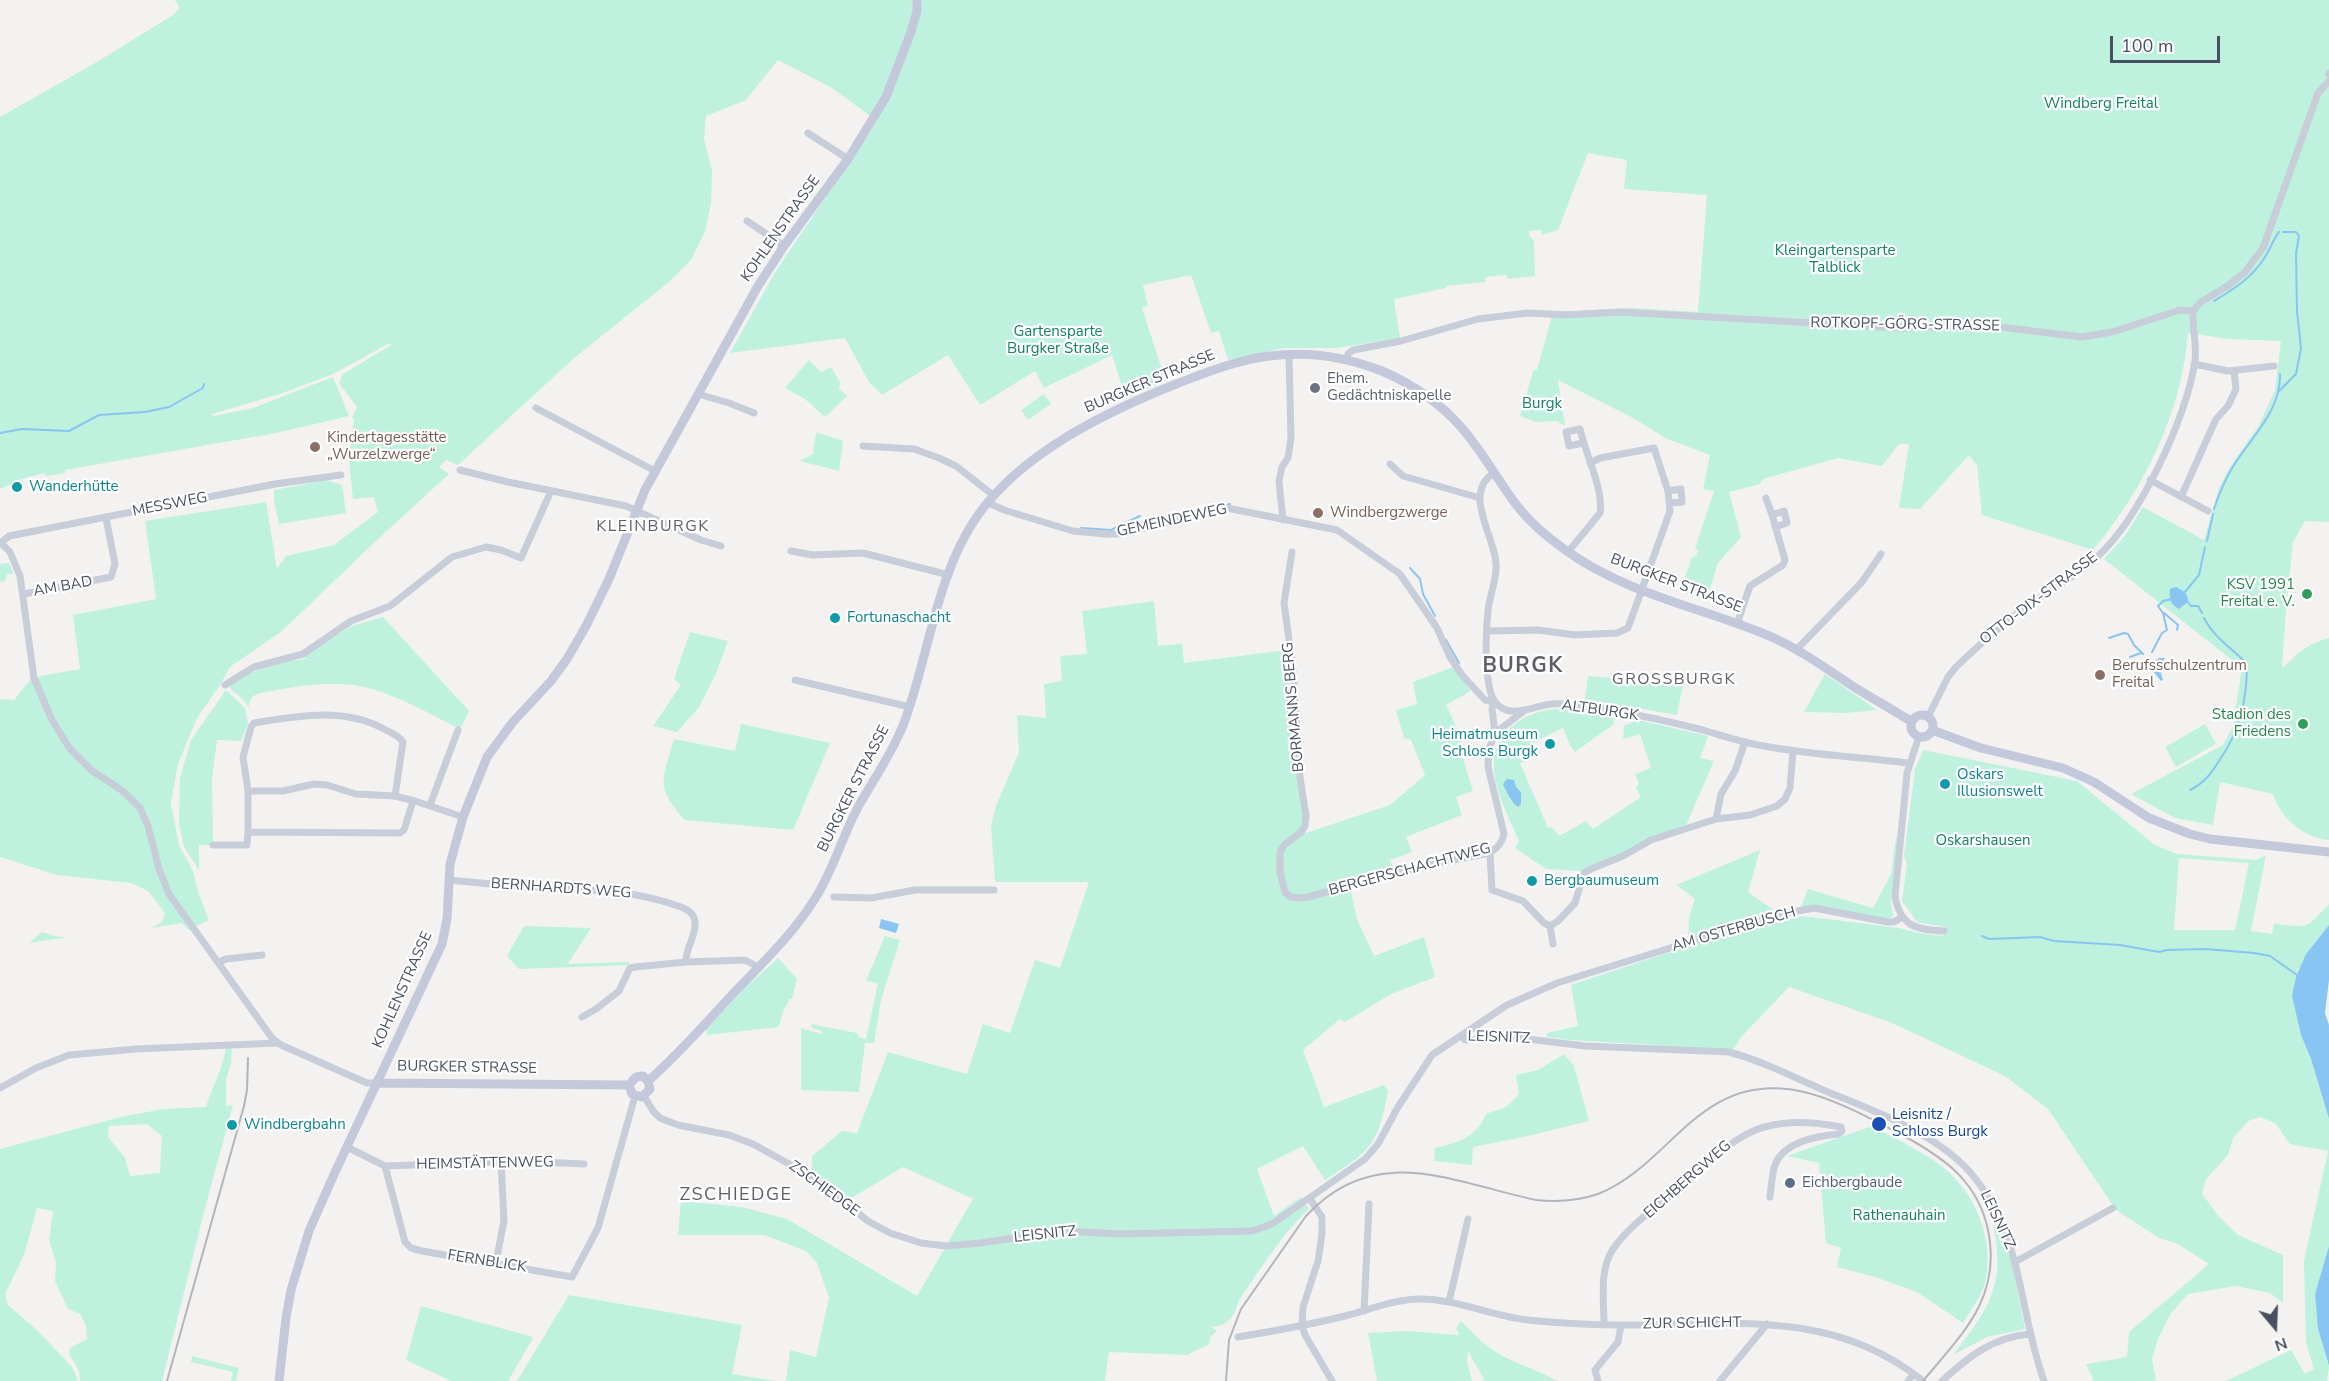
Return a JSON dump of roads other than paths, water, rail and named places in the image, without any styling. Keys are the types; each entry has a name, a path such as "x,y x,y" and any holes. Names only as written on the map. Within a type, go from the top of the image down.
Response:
{"main road":[{"name":"KOHLENSTRASSE","path":"279,1381 286,1318 298,1263 311,1226 337,1168 442,944 447,919 450,864 462,817 487,757 510,720 540,693 567,659 609,579 636,510 655,471 758,286 784,246 848,159 886,97 911,32 917,11 917,0"},
{"name":"BURGKER STRASSE","path":"648,1081 792,930 815,898 856,812 893,748 910,707 949,574 963,539 990,499 1027,466 1098,418 1170,386 1253,358 1289,354 1346,360 1386,373 1419,390 1466,433 1520,509 1547,536 1568,552 1602,573 1642,590 1737,624 1797,649 1912,722"},
{"path":"1917,716 1928,717 1932,723 1932,730 1928,735 1919,736 1913,732 1912,722 1917,716"},
{"path":"1932,730 1981,748 2061,767 2094,783 2149,818 2180,830 2210,838 2329,852"},
{"name":"BURGKER STRASSE","path":"378,1083 629,1085 639,1076 648,1081 650,1089 640,1096"},
{"path":"629,1085 630,1091 640,1096"}],"street":[{"name":"ROTKOPF-GÖRG-STRASSE","path":"1346,360 1348,354 1353,350 1401,340 1478,319 1527,313 1557,315 1620,312 1901,328 1983,325 2064,336 2091,336 2139,324 2180,310 2193,311 2200,302 2244,273 2264,248 2318,93 2329,81"},
{"path":"808,133 848,159"},
{"path":"747,221 784,246"},
{"name":"OTTO-DIX-STRASSE","path":"1928,717 1948,677 1974,649 2016,614 2085,566 2105,548 2135,507 2150,480 2183,407 2196,351 2193,311"},
{"path":"1282,520 1279,481 1291,444 1289,354"},
{"path":"2194,364 2217,370 2274,366"},
{"path":"2181,497 2216,419 2228,406 2236,389 2234,370"},
{"path":"698,394 729,402 754,413"},
{"path":"536,408 655,471"},
{"path":"1568,552 1600,513 1601,506 1594,472 1583,443"},
{"name":"GEMEINDEWEG","path":"863,446 914,449 946,461 970,476 990,499 1004,510 1073,531 1120,534 1227,508 1337,530 1394,569 1416,594 1462,675 1485,700 1494,702"},
{"path":"1488,631 1538,630 1566,636 1624,631 1628,628 1669,517 1668,490 1654,448 1600,458 1590,463"},
{"path":"1390,464 1403,476 1480,498"},
{"path":"460,470 626,506 701,540 721,546"},
{"path":"1494,473 1485,479 1480,498 1484,523 1497,567 1489,606 1488,631 1488,680 1494,702"},
{"name":"MESSWEG","path":"1,542 9,536 272,485 340,475"},
{"path":"2150,480 2208,511"},
{"path":"1668,490 1681,489 1682,502 1670,503"},
{"path":"225,685 254,667 303,654 351,621 390,606 452,557 486,547 522,558 551,491"},
{"path":"1737,624 1750,586 1783,565 1785,560 1766,498"},
{"path":"1772,514 1784,511 1787,523 1775,527"},
{"name":"AM BAD","path":"24,594 111,577 115,564 106,518"},
{"path":"1,542 10,552 16,565 24,594 34,678 52,720 70,749 91,770 123,791 140,808 148,826 163,881 169,894 264,1028 278,1043 367,1083 378,1083"},
{"path":"791,551 813,555 863,553 949,574"},
{"name":"BORMANNS BERG","path":"1280,852 1284,845 1301,832 1306,816 1300,777 1293,669 1284,603 1292,552"},
{"path":"1797,649 1862,582 1881,554"},
{"path":"795,680 910,707"},
{"name":"ALTBURGK","path":"1494,702 1500,708 1510,712 1552,704 1611,710 1793,751 1908,764"},
{"name":"BERGERSCHACHTWEG","path":"1280,852 1280,872 1285,892 1291,897 1299,898 1423,866 1490,853 1503,842 1504,834 1488,767 1489,749 1495,733 1492,708 1494,702"},
{"path":"1495,733 1524,711"},
{"path":"213,845 247,845 248,791 243,757 251,726 254,723 338,714 375,724 399,737 403,747 395,796"},
{"path":"429,805 458,730"},
{"path":"1919,736 1908,764 1895,896 1902,917 1923,930 1944,931"},
{"path":"1716,819 1721,794 1739,763 1745,742"},
{"path":"1550,926 1575,903 1584,873 1591,869 1623,856 1652,840 1716,819 1750,815 1777,806 1785,799 1790,788 1793,751"},
{"path":"248,791 283,791 314,784 327,785 356,794 395,796 462,817"},
{"path":"248,832 400,833 404,830 413,801"},
{"path":"1490,853 1492,890 1523,901 1544,923 1550,926"},
{"name":"BERNHARDTS WEG","path":"449,880 622,892 685,908 693,914 695,921 695,930 686,949 686,962"},
{"path":"834,897 871,898 915,891 994,890"},
{"name":"AM OSTERBUSCH","path":"1462,1036 1507,1005 1557,983 1777,915 1814,908 1888,922 1894,922 1902,917"},
{"path":"1550,926 1552,944"},
{"path":"219,962 226,958 262,955"},
{"path":"582,1017 596,1010 619,991 630,968 686,962 745,960 758,967"},
{"name":"LEISNITZ","path":"946,1246 980,1244 1063,1231 1120,1234 1252,1231 1272,1224 1370,1154 1428,1060 1462,1036 1465,1040 1510,1037 1585,1046 1729,1052 1752,1059 1904,1127 1931,1141 1968,1170 1987,1195 2002,1225 2015,1262 2030,1334 2044,1381"},
{"path":"0,1088 36,1068 69,1055 136,1049 278,1043"},
{"name":"ZSCHIEDGE","path":"640,1096 660,1118 729,1135 793,1164 864,1218 890,1233 921,1244 946,1246"},
{"name":"FERNBLICK","path":"385,1166 405,1242 411,1248 572,1277 598,1228 640,1096"},
{"name":"EICHBERGWEG","path":"1604,1324 1603,1285 1613,1249 1634,1227 1726,1146 1748,1132 1772,1124 1797,1121 1841,1126 1842,1131 1839,1134 1807,1139 1784,1153 1774,1168 1770,1197"},
{"path":"347,1147 385,1166"},
{"path":"496,1262 504,1221 501,1162"},
{"name":"HEIMSTÄTTENWEG","path":"385,1166 501,1162 584,1164"},
{"path":"1310,1199 1322,1217 1322,1234 1318,1261 1303,1307 1302,1326 1332,1381"},
{"path":"1364,1311 1369,1204"},
{"name":"LEISNITZ","path":"2015,1262 2113,1208"},
{"path":"1449,1302 1468,1219"},
{"name":"ZUR SCHICHT","path":"1238,1337 1302,1326 1419,1299 1449,1302 1526,1320 1621,1325 1791,1325 1842,1337 1872,1348 1923,1381"},
{"path":"1720,1381 1767,1324"},
{"path":"1598,1381 1595,1370 1618,1342 1621,1325"},
{"path":"1942,1381 1976,1352 2006,1338 2030,1334"},
{"path":"1908,1381 1914,1374"}],"water":[{"path":"2176,587 2185,593 2188,599 2188,602 2179,609 2170,598 2170,589"},
{"path":"2159,658 2165,658 2160,670 2163,680 2161,681 2149,666"},
{"path":"1507,779 1514,780 1521,792 1521,804 1518,807 1511,800 1503,784"},
{"path":"881,919 899,924 896,933 879,928"},
{"path":"2329,925 2329,980 2325,1013 2329,1025 2329,1119 2311,1059 2301,1035 2292,996 2296,977 2306,954"},
{"path":"2329,1246 2329,1366 2318,1329 2315,1294"}],"waterway":[{"path":"2214,301 2255,271 2279,232"},
{"path":"2278,392 2296,374 2301,348 2297,311 2296,253 2299,236 2296,232 2283,232"},
{"path":"2214,509 2231,470 2271,411 2276,400 2280,374"},
{"path":"0,433 22,429 69,431 99,415 145,412 169,407 203,388 204,384"},
{"path":"1206,509 1230,504"},
{"path":"2207,541 2213,514"},
{"path":"1081,528 1111,530 1140,516"},
{"path":"2185,592 2199,575 2205,547"},
{"path":"1410,568 1420,579 1423,594 1435,616"},
{"path":"2152,652 2162,633 2167,630 2163,613 2158,606 2163,601 2172,599"},
{"path":"2188,602 2191,606 2198,606 2202,613"},
{"path":"2164,613 2178,625 2177,630"},
{"path":"2190,790 2210,774 2226,750 2241,715 2247,677 2247,664 2218,637 2204,618"},
{"path":"2109,638 2124,633 2128,634 2143,654"},
{"path":"1446,640 1459,663"},
{"path":"2130,657 2141,653"},
{"path":"1982,936 1989,939 2040,937 2054,941 2120,945 2159,952 2206,949 2254,953 2270,956 2297,975"}],"railway":[{"path":"167,1381 244,1106 248,1058"},
{"path":"1226,1381 1229,1340 1241,1309 1306,1216 1332,1193 1359,1179 1387,1173 1415,1173 1445,1177 1536,1200 1560,1201 1583,1198 1598,1194 1623,1181 1706,1110 1729,1097 1756,1089 1802,1091 1847,1107 1877,1122 1919,1145 1947,1164 1959,1175 1978,1201 1989,1235 1991,1258 1989,1279 1974,1315 1951,1348 1923,1381"}],"place":[{"name":"Ehem. Gedächtniskapelle","path":"1315,388"},
{"name":"Kindertagesstätte „Wurzelzwerge“","path":"315,447"},
{"name":"Wanderhütte","path":"17,487"},
{"name":"Windbergzwerge","path":"1318,513"},
{"name":"KSV 1991 Freital e. V.","path":"2307,594"},
{"name":"Fortunaschacht","path":"835,618"},
{"name":"Berufsschulzentrum Freital","path":"2100,675"},
{"name":"Stadion des Friedens","path":"2303,724"},
{"name":"Heimatmuseum Schloss Burgk","path":"1550,744"},
{"name":"Oskars Illusionswelt","path":"1945,784"},
{"name":"Bergbaumuseum","path":"1532,881"},
{"name":"Leisnitz / Schloss Burgk","path":"1879,1124"},
{"name":"Windbergbahn","path":"232,1125"},
{"name":"Eichbergbaude","path":"1790,1183"}],"district":[{"name":"KLEINBURGK","path":"653,527"},
{"name":"BURGK","path":"1523,667"},
{"name":"GROSSBURGK","path":"1674,680"},
{"name":"ZSCHIEDGE","path":"736,1196"}],"park label":[{"name":"Windberg Freital","path":"2101,104"},
{"name":"Kleingartensparte Talblick","path":"1835,260"},
{"name":"Gartensparte Burgker Straße","path":"1058,340"},
{"name":"Burgk","path":"1542,404"},
{"name":"Oskarshausen","path":"1983,841"},
{"name":"Rathenauhain","path":"1899,1216"}]}
